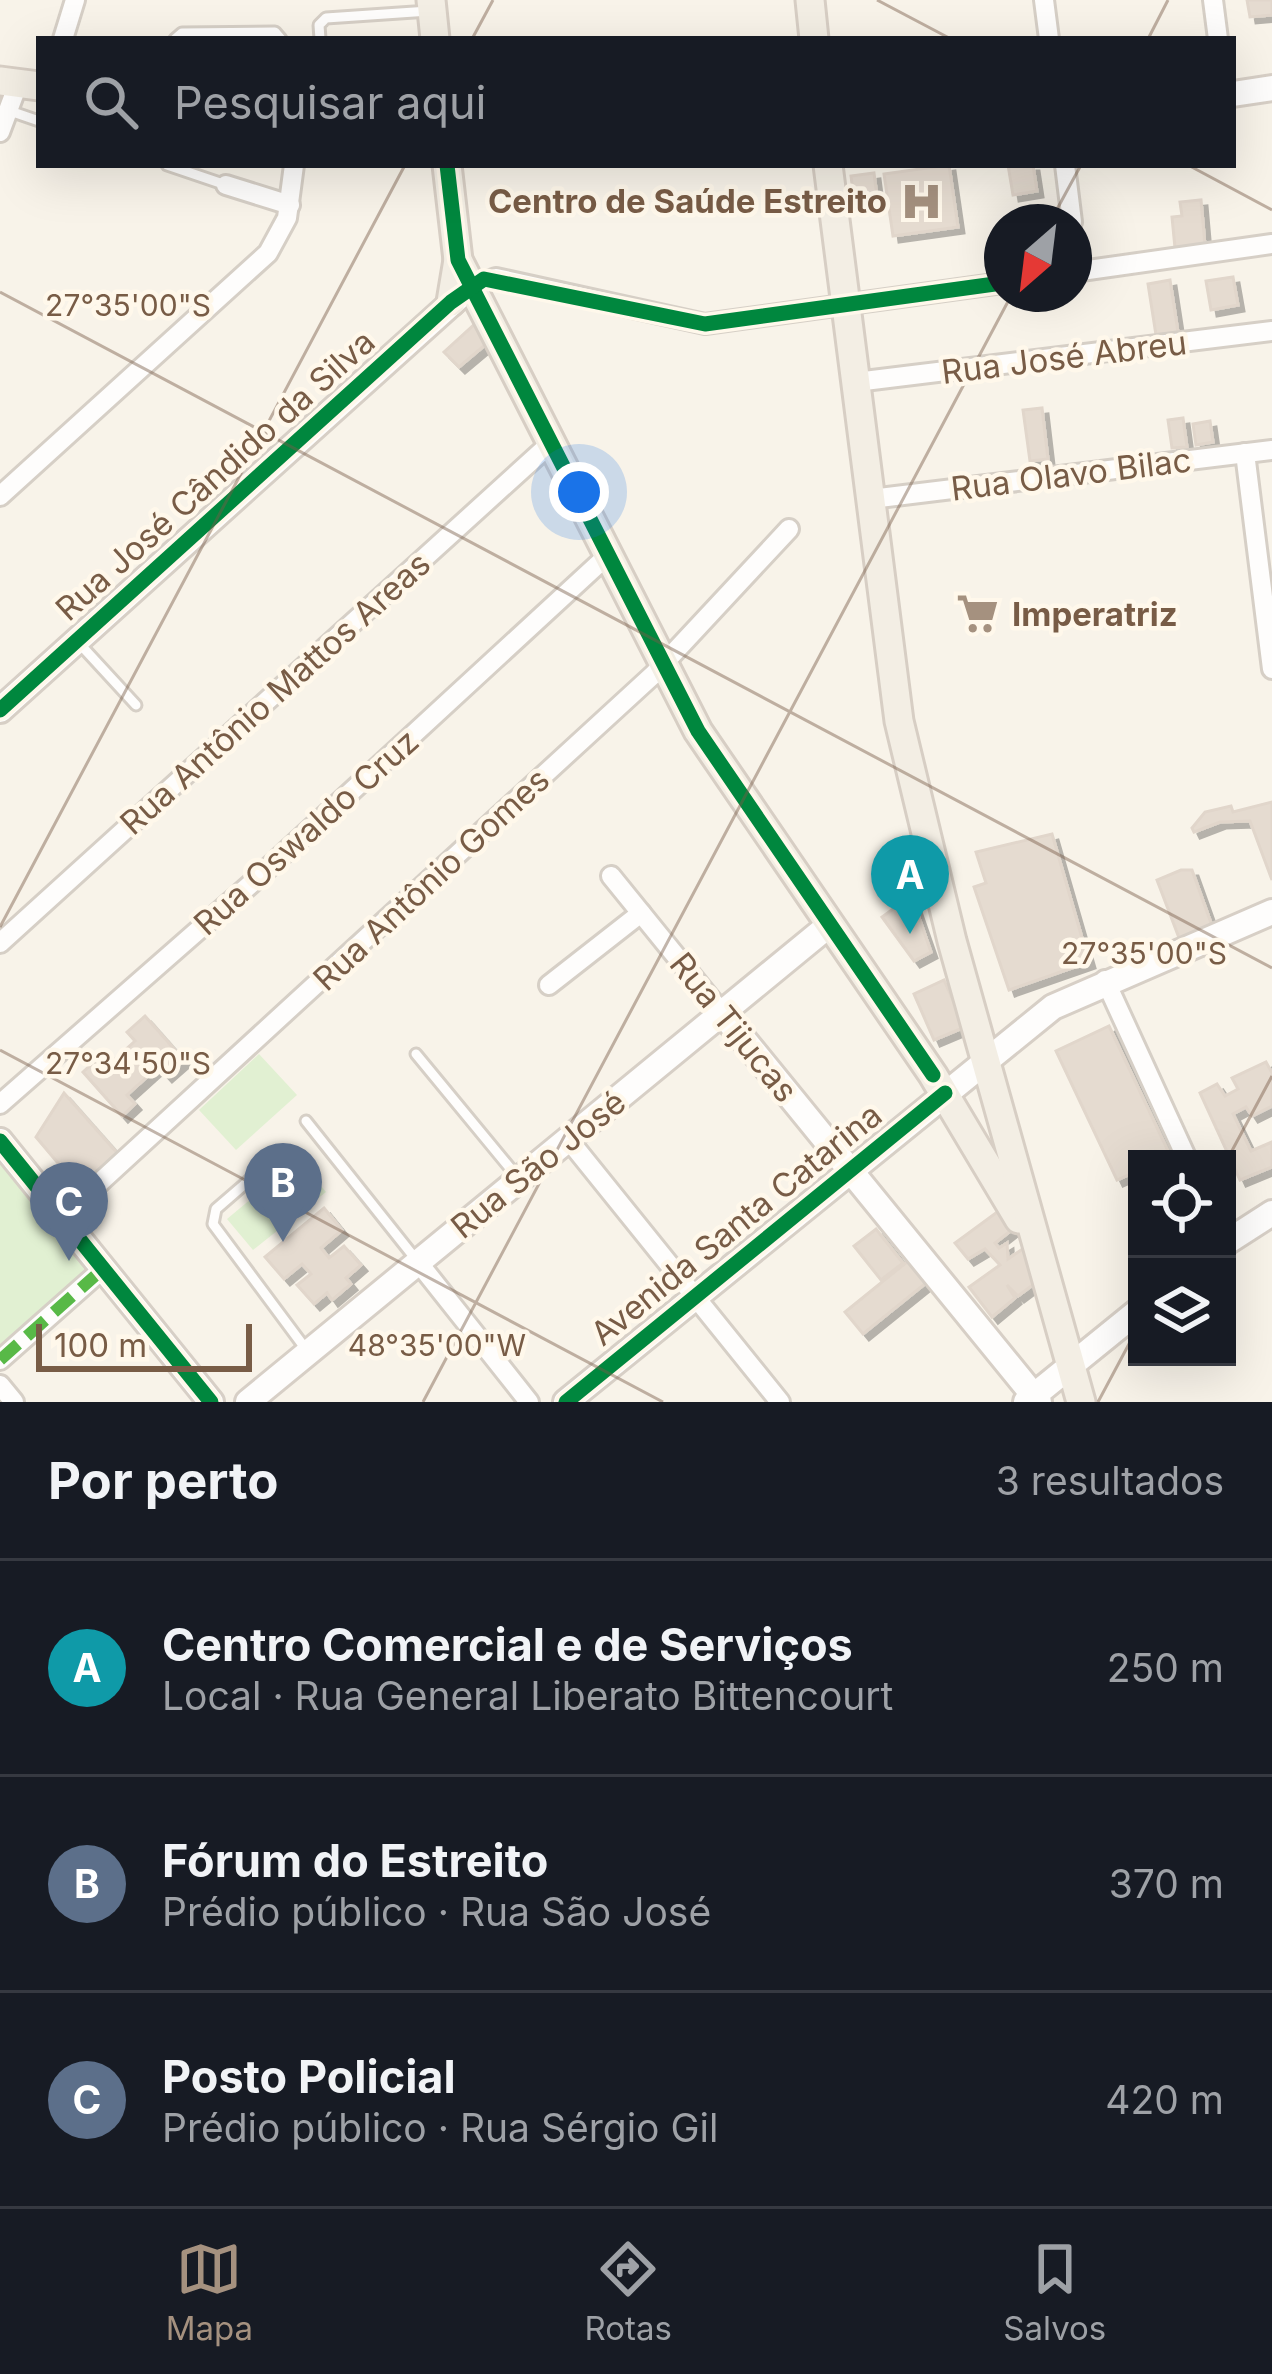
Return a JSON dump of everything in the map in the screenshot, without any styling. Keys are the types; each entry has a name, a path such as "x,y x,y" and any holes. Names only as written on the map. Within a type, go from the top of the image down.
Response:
{"main road":[{"path":"810,0 814,36"},
{"path":"447,168 461,295 550,443 715,758 945,1093 1043,1265"},
{"path":"828,168 899,721 1081,1402"}],"street":[{"path":"64,36 75,0"},
{"path":"1044,0 1049,36"},
{"path":"1214,0 1218,36"},
{"path":"1236,94 1272,88"},
{"path":"0,131 16,90"},
{"path":"0,496 268,253 290,205 294,168"},
{"path":"1064,168 1069,204"},
{"path":"226,185 290,205"},
{"path":"1092,270 1272,244"},
{"path":"461,295 496,278 705,324 984,286"},
{"name":"Rua José Cândido da Silva","path":"0,710 461,295"},
{"name":"Rua José Abreu","path":"856,382 1272,331"},
{"name":"Rua Antônio Mattos Areas","path":"0,943 550,443"},
{"name":"Rua Olavo Bilac","path":"871,499 1272,449"},
{"path":"1245,453 1272,669"},
{"name":"Rua Antônio Gomes","path":"61,1218 664,664 789,529"},
{"name":"Rua Oswaldo Cruz","path":"0,1104 269,868 608,555"},
{"name":"Rua Tijucas","path":"611,876 1033,1400"},
{"name":"Avenida Santa Catarina","path":"566,1402 1053,1006 1272,912"},
{"path":"549,985 641,913"},
{"name":"Rua São José","path":"248,1402 828,926"},
{"path":"1105,980 1183,1150"},
{"path":"568,1139 780,1402"},
{"path":"0,1141 212,1402"},
{"path":"1236,1236 1272,1213"},
{"path":"418,1262 529,1402"},
{"path":"0,1360 96,1275"},
{"path":"1033,1400 1128,1319"},
{"path":"0,1385 14,1402"}],"lane":[{"path":"320,36 319,25 326,18 433,16"},
{"path":"178,36 274,32 278,36"},
{"path":"16,90 36,117"},
{"path":"176,168 226,185"},
{"path":"77,640 136,705"},
{"path":"416,1054 520,1179"},
{"path":"306,1121 418,1262"},
{"path":"260,1170 216,1209 213,1224 308,1352"}],"green space":[{"path":"259,1054 297,1095 236,1150 199,1110"},
{"path":"294,1153 326,1192 253,1250 227,1219 276,1178 272,1172"},
{"path":"0,1163 90,1271 0,1350"}],"building":[{"path":"1247,0 1272,0 1272,15 1250,17"},
{"name":"Centro de Saúde Estreito","path":"949,168 958,227 893,236 884,174"},
{"path":"1008,168 1033,168 1037,191 1013,195"},
{"path":"874,173 878,204 855,207 851,176"},
{"path":"1201,200 1205,245 1175,248 1172,217 1182,216 1180,202"},
{"path":"1233,277 1238,305 1211,310 1206,281"},
{"path":"1170,280 1178,332 1156,335 1148,284"},
{"path":"476,323 491,340 459,367 444,352"},
{"path":"1042,408 1048,459 1030,461 1023,410"},
{"path":"1183,418 1187,447 1172,448 1168,420"},
{"path":"1210,421 1213,442 1196,445 1193,424"},
{"path":"1272,802 1272,880 1250,821 1220,822 1194,832 1192,828 1205,812 1231,806 1233,812"},
{"path":"1052,834 1089,962 1009,990 974,887 986,883 976,852"},
{"path":"1192,870 1216,937 1184,951 1157,880"},
{"path":"914,903 931,952 914,961 882,917 900,904 905,908"},
{"path":"944,980 965,1027 934,1040 914,994"},
{"path":"145,1016 184,1060 166,1076 158,1067 127,1095 135,1104 122,1116 83,1072 96,1060 104,1069 135,1041 127,1032"},
{"path":"1109,1026 1168,1150 1128,1150 1128,1175 1117,1180 1056,1051"},
{"path":"1266,1062 1272,1073 1272,1106 1252,1116 1246,1107 1233,1114 1251,1151 1272,1142 1272,1167 1240,1180 1236,1150 1226,1150 1200,1093 1217,1084 1225,1096 1238,1089 1232,1078"},
{"path":"64,1093 119,1155 80,1189 36,1137"},
{"path":"1004,1207 1018,1225 995,1243 999,1248 1007,1243 1008,1259 1024,1248 1038,1281 1018,1296 1007,1285 1015,1298 992,1317 969,1287 1000,1265 985,1249 968,1259 955,1243"},
{"path":"324,1208 342,1230 321,1248 329,1258 344,1246 361,1265 346,1278 351,1284 332,1300 327,1293 314,1304 297,1285 311,1274 302,1264 284,1279 265,1257"},
{"path":"876,1229 903,1263 881,1280 854,1246"},
{"path":"908,1261 926,1283 863,1334 845,1312"}],"marked path":[{"path":"0,1360 96,1275"}],"cycle path":[{"path":"447,168 458,260 698,731 933,1075"},
{"path":"0,710 451,302 484,279 705,324 984,285"},
{"path":"566,1402 945,1093"},
{"path":"0,1141 211,1402"}],"place":[{"name":"Centro de Saúde Estreito","path":"921,201"},
{"name":"Imperatriz","path":"978,614"},
{"name":"Centro Comercial e de Serviços","path":"910,934"},
{"name":"Fórum do Estreito","path":"283,1242"},
{"name":"Posto Policial","path":"69,1261"}]}
